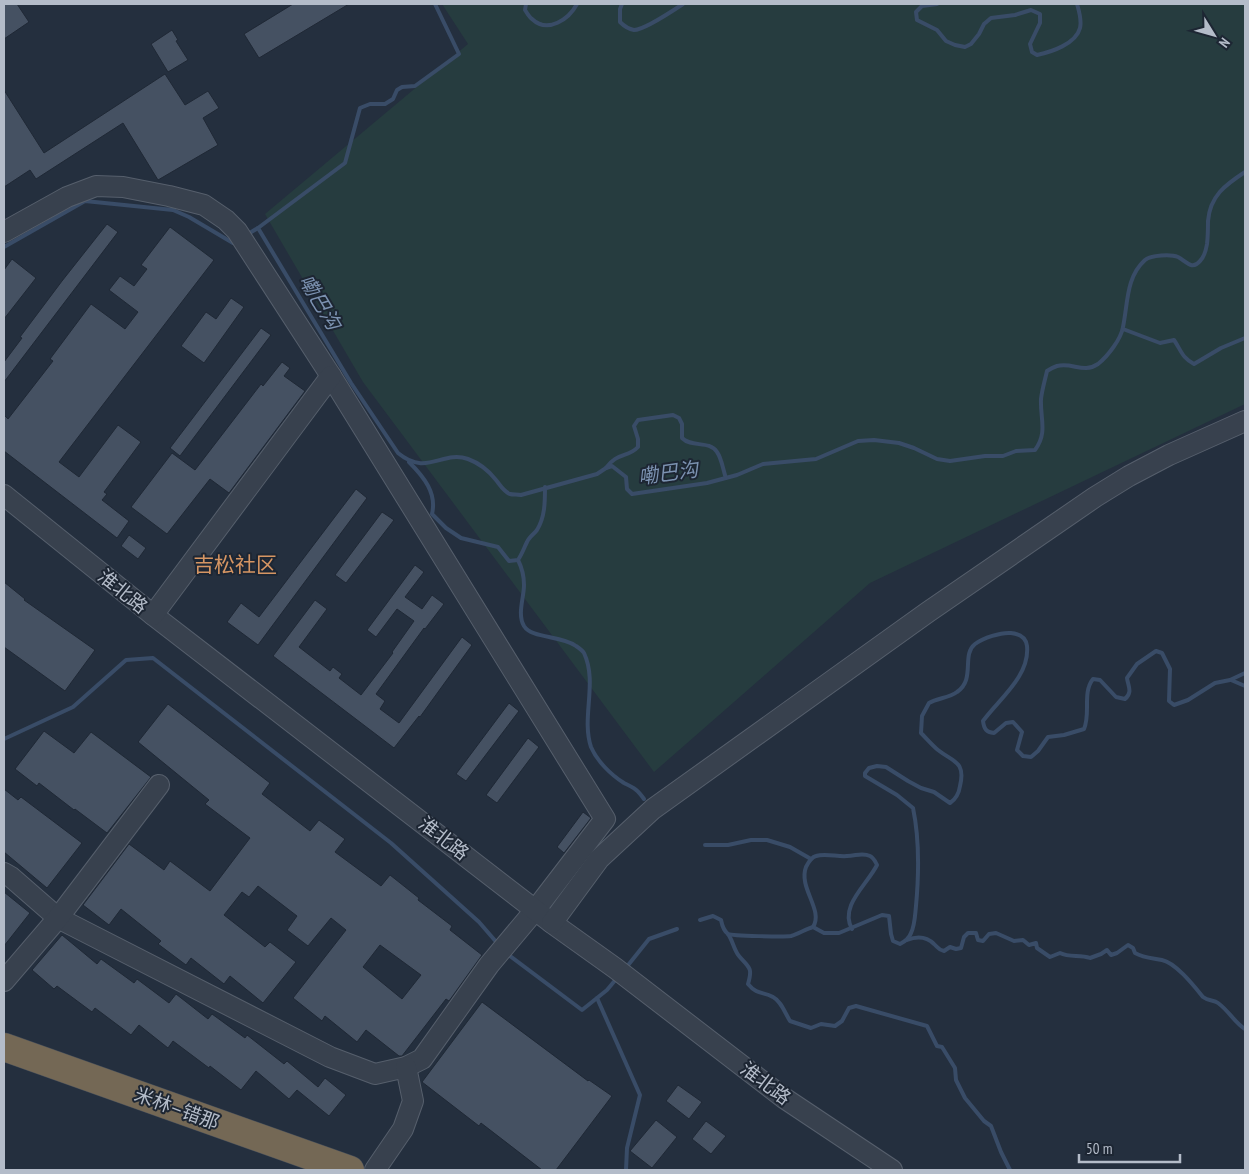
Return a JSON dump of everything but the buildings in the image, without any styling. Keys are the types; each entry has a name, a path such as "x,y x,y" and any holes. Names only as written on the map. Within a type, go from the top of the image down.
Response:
{"highway":[{"name":"米林—错那","path":"4,1047 350,1170"}],"street":[{"path":"4,232 67,197 96,186 160,194 204,205 226,220 237,231 331,376 605,819 536,909 489,966 422,1058 406,1067 375,1074 330,1057 58,918 4,873"},
{"path":"154,615 331,376"},
{"path":"552,922 600,859 653,809 944,601 1095,497 1169,455 1245,421"},
{"name":"淮北路","path":"4,496 154,615 552,922 784,1098 892,1170"},
{"path":"4,981 58,918 159,785"},
{"path":"375,1170 403,1129 413,1101 406,1067"}],"green space":[{"path":"442,4 1245,4 1245,404 870,583 654,772 363,382 265,214 468,44"}],"waterway":[{"path":"248,234 345,163 360,108 370,104 385,104 393,99 397,90 402,87 415,86 459,54 435,4"},
{"path":"526,4 525,10 530,17 538,23 545,25 557,23 569,15 577,4"},
{"path":"622,4 620,22 634,30 652,23 683,4"},
{"path":"937,4 922,6 916,12 917,20 937,30 946,41 965,47 971,44 984,24 991,18 1015,15 1031,10 1040,14 1040,23 1030,44 1032,52 1037,55 1049,52 1068,43 1078,34 1081,22 1077,4"},
{"name":"嘞巴沟","path":"258,228 351,383 398,453 408,460 418,463 459,457 468,459 487,470 508,493 521,495 597,474 612,466 626,477 627,489 632,494 707,483 737,475 763,464 816,459 858,441 874,440 899,443 937,459 950,461 985,456 1003,456 1016,451 1035,450 1042,431 1041,399 1047,371 1056,366 1063,365 1088,368 1102,361 1114,347 1122,332 1131,282 1139,267 1148,258 1161,255 1171,255 1189,264 1197,264 1203,258 1206,249 1209,212 1215,198 1225,187 1245,172"},
{"name":"嘞巴沟","path":"4,247 85,201 173,210 189,217 233,243 237,240"},
{"path":"1123,329 1160,343 1174,340 1184,356 1194,364 1221,348 1245,338"},
{"path":"606,468 618,457 630,453 638,447 634,426 638,420 673,415 679,418 682,424 682,438 691,443 714,448 721,461 726,478"},
{"path":"409,462 420,474 431,492 433,499 432,514 446,528 461,538 498,547 509,561 518,560 528,540 540,525 544,509 545,487"},
{"path":"518,560 524,578 521,611 524,626 533,633 570,643 584,653 590,676 588,736 591,747 609,772 635,789 644,799"},
{"path":"700,920 713,916 721,920 725,931 732,935 791,936 813,927 824,933 839,933 882,915 889,916 893,941 900,944 908,939 914,923 918,881 918,845 913,808 897,795 865,776 865,773 869,768 877,766 886,767 921,788 934,792 950,803 954,800 960,786 960,767 921,733 922,716 929,703 954,694 963,687 966,681 971,649 975,644 983,640 997,634 1011,633 1022,637 1026,643 1027,657 1019,677 983,721 986,730 994,733 1006,723 1013,722 1022,732 1017,750 1023,756 1031,757 1048,737 1064,735 1084,729 1087,716 1088,690 1093,679 1100,680 1116,697 1125,699 1129,694 1127,678 1137,664 1156,651 1162,653 1170,669 1169,701 1174,705 1188,700 1215,683 1230,680 1245,673"},
{"path":"4,739 73,707 126,660 153,658 391,843 479,922 498,944"},
{"path":"1231,680 1245,686"},
{"path":"705,845 728,845 751,840 767,840 790,847 811,859"},
{"path":"813,927 816,920 814,906 805,883 804,875 809,862 820,855 843,856 864,854 870,856 877,865 852,904 849,912 852,929"},
{"path":"625,969 649,939 677,929"},
{"path":"907,940 918,937 925,938 944,951 950,947 961,948 964,937 968,933 976,933 978,940 983,941 989,934 996,933 1014,941 1023,940 1029,945 1036,943 1037,948 1050,957 1060,953 1090,958 1107,950 1111,955 1117,953 1128,945 1138,955 1162,960 1173,966 1203,997 1218,1003 1245,1029"},
{"path":"728,934 737,954 749,968 748,984 758,992 776,999 781,1004 790,1021 811,1028 821,1024 835,1026 842,1021 849,1008 856,1006 927,1026 937,1046 942,1047 955,1068 956,1080 965,1098 984,1121 991,1126 1010,1170"},
{"path":"506,953 582,1010 607,990 617,978"},
{"path":"597,998 640,1095 627,1148 626,1170"}],"district":[{"name":"吉松社区","path":"235,565"}]}
